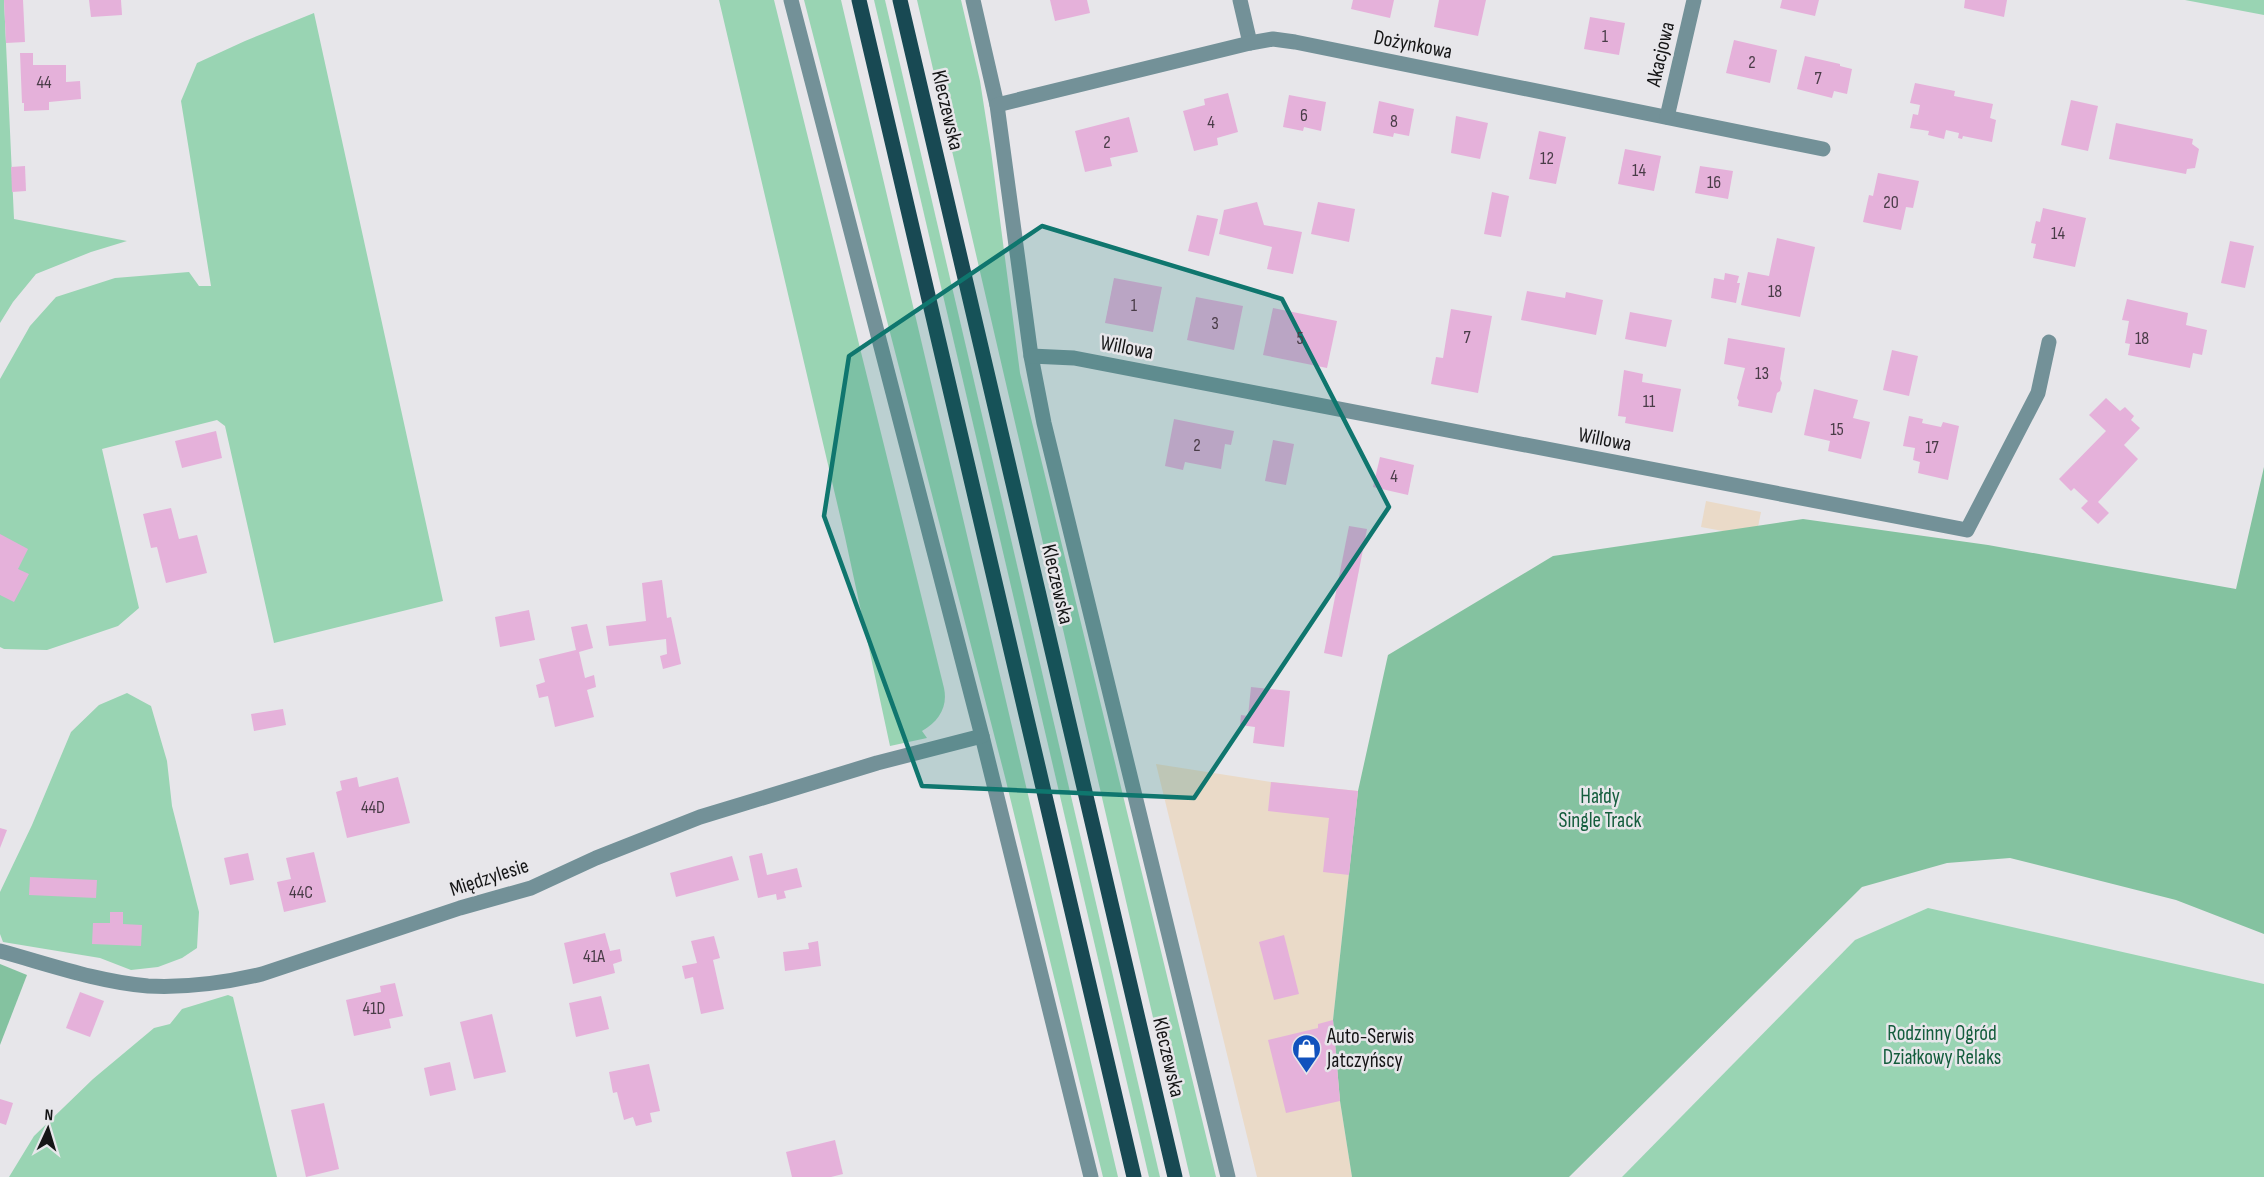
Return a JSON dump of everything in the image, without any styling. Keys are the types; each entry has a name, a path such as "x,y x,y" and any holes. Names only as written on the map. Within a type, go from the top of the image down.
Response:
{"main road":[{"path":"859,0 1134,1177"},
{"name":"Kleczewska","path":"900,0 1175,1177"}],"street":[{"path":"791,0 982,736 1091,1177"},
{"name":"Kleczewska","path":"973,0 997,105 1030,356 1044,423 1228,1177"},
{"path":"1240,0 1250,43"},
{"name":"Akacjowa","path":"1667,117 1694,0"},
{"name":"Dożynkowa","path":"997,105 1273,39 1823,149"},
{"name":"Willowa","path":"1030,356 1074,358 1967,530 2038,393 2049,342"},
{"name":"Międzylesie","path":"0,951 107,979 146,986 174,987 228,982 262,974 460,908 531,888 596,858 700,817 877,763 982,736"}],"highlighted area":[{"path":"1042,226 1282,299 1389,507 1194,798 922,786 824,516 849,356"}],"shaded area":[{"path":"1706,501 1761,512 1756,537 1701,527"},
{"path":"1156,764 1271,782 1358,791 1333,1020 1340,1101 1352,1177 1257,1177"}],"green space":[{"path":"0,0 4,0 14,219 127,241 91,252 36,274 13,302 0,323"},
{"path":"719,0 774,0 944,688 945,701 941,713 922,731 927,738 890,746 845,537"},
{"path":"804,0 841,0 1118,1177 1103,1177 1005,777"},
{"path":"874,0 885,0 1160,1177 1149,1177"},
{"path":"917,0 961,0 980,81 1020,373 1216,1177 1190,1177"},
{"path":"2185,0 2264,0 2264,15"},
{"path":"314,13 443,601 274,643 225,426 217,420 102,449 139,608 118,626 47,650 4,649 0,647 0,379 30,326 56,297 115,278 189,272 199,286 211,286 181,101 197,63"},
{"name":"Hałdy Single Track","path":"2264,467 2264,934 2176,900 2010,858 1947,863 1862,887 1569,1177 1352,1177 1340,1101 1333,1020 1358,791 1388,655 1553,556 1803,519 1988,545 2236,589"},
{"path":"127,693 151,706 167,761 172,806 199,912 197,948 182,958 158,967 131,970 100,958 3,942 0,934 0,892 32,825 71,732 99,705"},
{"name":"Rodzinny Ogród Działkowy Relaks","path":"1928,908 2264,984 2264,1177 1622,1177 1855,940"},
{"path":"0,964 27,975 0,1045"},
{"path":"228,995 233,997 277,1177 9,1177 34,1136 93,1079 154,1028 170,1024 182,1009"}],"building":[{"path":"4,0 23,0 25,42 6,43"},
{"path":"89,0 121,0 122,15 91,17"},
{"path":"1050,0 1087,0 1090,13 1055,21"},
{"path":"1353,0 1394,0 1390,18 1351,9"},
{"path":"1439,0 1486,0 1478,36 1434,27"},
{"path":"1782,0 1819,0 1815,16 1780,8"},
{"path":"1965,0 2007,0 2004,17 1964,8"},
{"path":"1590,17 1625,23 1619,55 1584,49"},
{"path":"1734,40 1777,50 1770,83 1726,73"},
{"path":"20,53 33,53 33,65 66,65 66,82 80,81 81,99 49,102 49,110 24,111"},
{"path":"1805,56 1852,69 1847,94 1834,91 1832,98 1797,89"},
{"path":"1915,83 1955,91 1954,96 1993,104 1990,118 1996,120 1992,142 1963,136 1962,139 1958,138 1959,133 1946,130 1944,139 1928,135 1929,131 1910,128 1913,114 1918,115 1920,105 1910,103"},
{"path":"1228,93 1238,132 1217,138 1218,145 1194,151 1183,111 1205,105 1204,99"},
{"path":"1289,95 1326,102 1321,131 1304,127 1303,131 1283,127"},
{"path":"2071,100 2098,106 2088,151 2061,145"},
{"path":"1379,101 1414,109 1409,136 1394,133 1393,137 1373,133"},
{"path":"1456,116 1488,123 1480,159 1451,153"},
{"path":"1129,117 1138,152 1110,158 1112,166 1085,172 1075,131"},
{"path":"2116,123 2193,139 2192,144 2199,149 2195,168 2187,169 2186,174 2109,159"},
{"path":"1539,131 1566,137 1556,184 1529,179"},
{"path":"1625,149 1661,156 1654,191 1618,184"},
{"path":"25,166 26,191 12,192 11,167"},
{"path":"1700,166 1733,171 1728,199 1695,193"},
{"path":"1878,173 1919,181 1913,208 1906,207 1901,230 1863,222 1869,195 1873,196"},
{"path":"1492,192 1509,196 1501,237 1484,234"},
{"path":"1257,202 1264,225 1302,232 1293,274 1267,269 1272,247 1219,234 1224,210"},
{"path":"1318,202 1355,209 1349,242 1311,234"},
{"path":"2043,208 2086,218 2075,267 2033,258 2036,244 2031,243 2036,221 2040,222"},
{"path":"1197,215 1218,219 1209,256 1188,251"},
{"path":"1777,238 1815,247 1800,317 1741,305 1748,272 1769,276"},
{"path":"2230,241 2254,246 2245,288 2221,283"},
{"path":"1725,273 1739,276 1736,303 1711,298 1714,278 1724,280"},
{"path":"1114,278 1162,287 1153,332 1105,323"},
{"path":"1527,291 1565,298 1566,292 1603,300 1596,335 1521,320"},
{"path":"1196,297 1243,306 1234,350 1187,340"},
{"path":"2127,299 2188,313 2186,325 2207,330 2202,355 2193,353 2190,368 2128,355 2130,344 2125,343 2129,321 2122,320"},
{"path":"1273,308 1337,321 1327,368 1263,355"},
{"path":"1451,309 1492,316 1478,393 1431,384 1436,357 1443,358"},
{"path":"1630,312 1672,320 1666,347 1625,339"},
{"path":"1728,338 1785,348 1780,379 1782,383 1772,413 1738,406 1737,398 1745,368 1724,364"},
{"path":"1892,350 1918,356 1909,396 1883,390"},
{"path":"1624,370 1643,374 1642,382 1681,389 1673,432 1625,423 1626,417 1618,416"},
{"path":"1814,389 1858,400 1853,418 1870,422 1861,459 1828,451 1830,441 1804,435"},
{"path":"2106,398 2120,411 2125,407 2134,416 2131,420 2140,428 2124,445 2138,459 2098,502 2109,513 2098,524 2081,508 2088,501 2074,488 2071,491 2059,479 2106,431 2089,415"},
{"path":"1909,416 1923,419 1922,423 1941,427 1943,422 1959,426 1948,480 1918,473 1920,462 1913,460 1915,448 1903,446"},
{"path":"1174,419 1234,431 1231,445 1225,444 1221,469 1185,462 1183,470 1165,466"},
{"path":"216,431 222,458 182,468 175,441"},
{"path":"1273,440 1294,444 1286,485 1265,481"},
{"path":"1380,457 1414,465 1408,495 1373,487"},
{"path":"171,508 179,539 197,535 207,573 166,583 157,547 151,548 143,514"},
{"path":"1349,526 1367,529 1342,657 1324,653"},
{"path":"0,534 28,549 18,569 29,574 14,602 0,595"},
{"path":"662,580 667,618 671,617 681,664 663,669 660,656 667,654 666,639 609,646 606,626 646,621 642,583"},
{"path":"529,610 535,640 500,647 495,617"},
{"path":"587,624 593,648 579,652 585,678 594,675 596,687 587,690 594,717 555,727 548,696 539,698 536,685 545,682 539,659 576,650 571,627"},
{"path":"1251,687 1290,691 1284,747 1253,743 1255,727 1240,725 1241,715 1248,716"},
{"path":"283,709 286,725 254,731 251,714"},
{"path":"357,777 359,787 398,777 410,823 347,838 336,792 342,790 340,781"},
{"path":"1271,782 1358,791 1349,875 1323,872 1329,818 1268,811"},
{"path":"0,828 7,830 0,848"},
{"path":"314,852 326,902 284,912 277,882 291,879 286,858"},
{"path":"248,853 254,880 230,885 224,858"},
{"path":"762,853 767,875 797,868 802,887 784,891 786,898 777,900 776,894 758,898 749,856"},
{"path":"732,856 739,880 676,897 670,873"},
{"path":"30,877 97,880 96,898 29,895"},
{"path":"110,912 123,912 123,924 142,925 141,946 92,944 93,923 110,923"},
{"path":"605,933 610,951 620,949 622,961 613,964 615,973 573,984 564,943"},
{"path":"1284,935 1299,994 1274,1000 1259,942"},
{"path":"714,936 720,958 713,960 724,1009 701,1014 693,977 685,979 682,966 697,963 691,941"},
{"path":"818,941 821,966 785,971 783,952 809,949 808,943"},
{"path":"395,983 403,1016 389,1019 391,1028 354,1036 346,1000 381,992 380,986"},
{"path":"80,992 104,1001 90,1037 66,1028"},
{"path":"601,996 609,1029 576,1037 569,1003"},
{"path":"492,1014 506,1072 474,1079 460,1022"},
{"path":"1333,1020 1340,1101 1286,1113 1268,1040 1318,1028 1318,1024"},
{"path":"450,1062 456,1090 430,1096 424,1068"},
{"path":"649,1064 660,1111 650,1113 652,1122 636,1126 633,1117 624,1120 617,1092 613,1093 609,1072"},
{"path":"0,1099 13,1103 6,1125 0,1123"},
{"path":"324,1103 339,1169 306,1177 291,1110"},
{"path":"835,1140 843,1174 831,1177 792,1177 786,1152"}],"place":[{"name":"Auto-Serwis Jatczyńscy","path":"1306,1074"}]}
